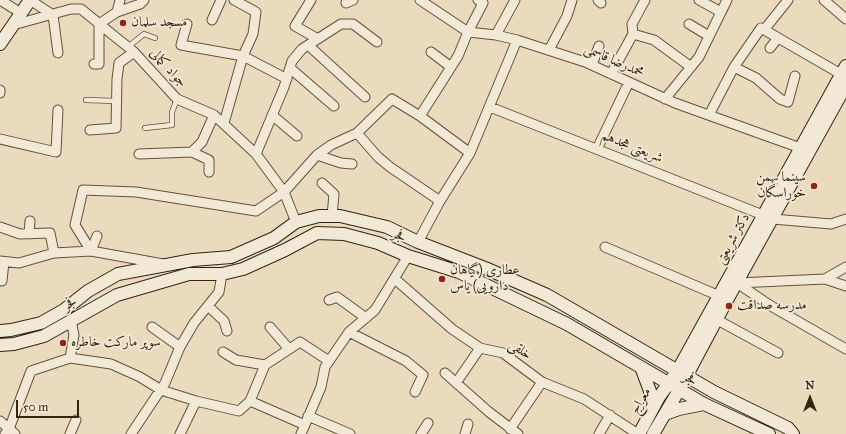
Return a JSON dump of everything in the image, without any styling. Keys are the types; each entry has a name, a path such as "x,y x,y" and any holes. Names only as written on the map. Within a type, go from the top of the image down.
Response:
{"main road":[{"path":"0,44 30,0"},
{"name":"دکتر شریعتی","path":"674,387 845,76"},
{"path":"14,344 5,330 41,323 64,310 88,292 118,274 193,260 231,257 274,238 296,222 319,216 340,216 387,227 418,242 485,268 547,295 734,402 788,428 793,434"},
{"name":"فجر","path":"0,345 14,344 44,336 117,295 188,274 222,274 243,269 285,250 317,233 344,234 378,243 408,256 459,272 567,324 704,404 769,434"},
{"path":"408,256 418,242"},
{"name":"دکتر شریعتی","path":"683,373 684,358 712,317"},
{"path":"667,363 676,363 684,358"},
{"path":"641,367 650,392 649,415"},
{"name":"معراج","path":"653,434 665,414 674,387"},
{"name":"معراج","path":"638,434 649,415 674,387"},
{"path":"665,414 679,409 704,404"}],"street":[{"path":"0,0 21,13"},
{"path":"30,0 53,15 58,53"},
{"path":"117,12 120,0"},
{"path":"97,64 99,24 117,12 140,4 144,0"},
{"path":"212,20 221,0"},
{"path":"224,123 243,56 253,34 256,12 234,0"},
{"path":"311,0 295,26 318,39"},
{"name":"محمدرضا قاسمی","path":"420,0 468,32 496,35 517,40 592,65 665,99 804,150"},
{"path":"420,116 458,56 483,3 478,0"},
{"path":"496,35 515,0"},
{"path":"549,50 567,16 572,0"},
{"path":"611,74 633,34 632,24 645,0"},
{"path":"699,0 720,12"},
{"path":"665,99 699,57 727,0"},
{"path":"764,30 788,0"},
{"path":"824,0 846,18"},
{"name":"جواد کمالی","path":"13,25 53,15 72,5 81,9 131,50 178,99 214,115 256,154 284,192 296,222"},
{"path":"187,24 181,45 243,56 287,79"},
{"path":"256,154 287,79 290,68 295,57 302,49 340,24 353,24 377,42"},
{"path":"689,24 709,36"},
{"path":"709,115 734,67 761,28 845,76"},
{"path":"633,34 654,40 691,68"},
{"path":"770,48 778,38"},
{"path":"418,242 440,201 470,154 517,40"},
{"path":"308,45 365,97"},
{"path":"592,65 599,46"},
{"path":"90,130 116,128 117,79 119,63 131,50"},
{"path":"431,52 451,68"},
{"path":"734,67 756,78 780,99 788,102 796,76"},
{"path":"290,68 334,106"},
{"path":"597,149 629,82"},
{"path":"91,251 75,225 83,190 136,192 256,211 284,192 317,155 331,145 357,133 392,99 420,116 470,154"},
{"name":"شریعتی هجدهم","path":"490,107 768,217 831,224 846,219"},
{"path":"0,139 56,152 58,110"},
{"path":"192,152 202,142 214,115"},
{"path":"272,115 297,136"},
{"path":"357,133 386,164 440,201"},
{"path":"139,154 192,152 209,160 209,172"},
{"path":"317,155 341,163 352,164"},
{"path":"322,183 334,194 332,216"},
{"path":"29,234 30,221"},
{"path":"0,227 20,234 50,233 54,253"},
{"path":"91,251 97,236"},
{"path":"605,247 723,298"},
{"path":"2,281 2,261 19,263 54,253 91,251 164,265"},
{"path":"301,434 321,387 325,367 349,332 375,310 408,256"},
{"path":"825,279 846,267"},
{"path":"131,434 161,390 180,347 194,323 219,292 222,274"},
{"name":"خلقی","path":"395,279 452,329 480,348 503,352 542,382 584,399 638,434"},
{"path":"733,281 825,279 846,286"},
{"path":"733,281 772,306 846,349"},
{"path":"329,300 337,297 366,318"},
{"path":"208,306 224,321 227,331"},
{"path":"712,317 778,352"},
{"path":"70,358 74,335 71,321"},
{"path":"152,327 180,347"},
{"path":"270,328 289,349"},
{"path":"349,332 406,361 423,375 415,392"},
{"path":"0,421 10,432 31,371 34,368 70,358 111,364 140,377 161,390 196,401 239,411 250,401 265,365 300,342 329,361"},
{"path":"456,383 480,348"},
{"path":"223,352 236,360 265,365"},
{"path":"445,373 514,431 542,382"},
{"path":"180,434 196,401"},
{"path":"250,401 305,425"},
{"path":"599,434 610,415"},
{"path":"308,416 350,434"},
{"path":"70,434 76,420"},
{"path":"421,434 428,423"},
{"path":"465,434 468,424"}],"lane":[{"path":"131,50 144,34 155,38"},
{"path":"145,128 172,125 172,112 178,99"},
{"path":"86,100 116,101"}],"place":[{"name":"مسجد سلمان","path":"123,23"},
{"name":"سینما بهمن خوراسگان","path":"814,186"},
{"name":"عطاری (گیاهان دارویی) یاس","path":"442,279"},
{"name":"مدرسه صداقت","path":"729,306"},
{"name":"سوپر مارکت خاطره","path":"63,343"}]}
